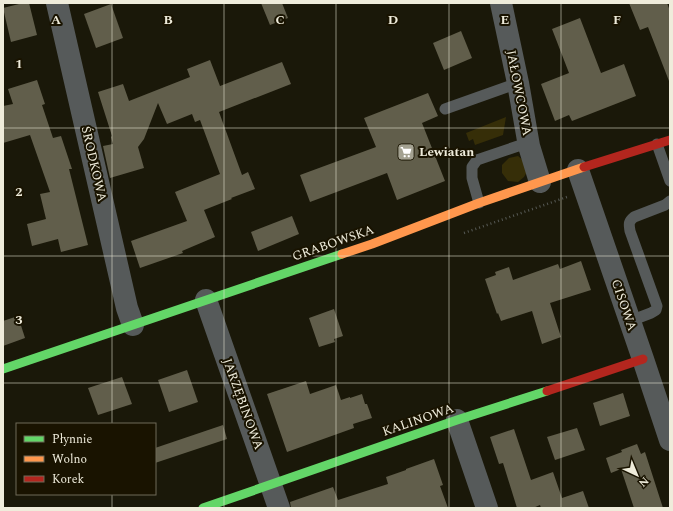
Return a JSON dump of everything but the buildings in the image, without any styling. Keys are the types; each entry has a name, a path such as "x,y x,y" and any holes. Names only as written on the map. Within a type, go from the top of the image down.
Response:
{"street":[{"name":"ŚRODKOWA","path":"57,3 127,308 133,325"},
{"name":"JAŁOWCOWA","path":"501,3 518,83 529,146 540,182"},
{"name":"GRABOWSKA","path":"3,368 372,244 540,182 670,140"},
{"name":"CISOWA","path":"578,170 670,440"},
{"name":"JARZĘBINOWA","path":"206,300 279,508"},
{"name":"KALINOWA","path":"203,508 457,420 643,359"},
{"path":"457,420 487,508"}],"lane":[{"path":"445,109 518,83"},
{"path":"657,144 670,181"},
{"path":"479,204 472,178 472,167 477,160 518,146 529,146"},
{"path":"630,321 651,313 656,310 657,306 629,225 634,217 665,205 670,201"}],"shaded area":[{"path":"506,117 503,135 475,145 473,139 469,141 466,133"},
{"path":"518,156 524,161 528,170 524,177 518,182 508,181 502,173 502,165 509,158"}],"traffic: fast":[{"path":"3,369 342,254"},
{"path":"203,508 457,420 547,391"}],"traffic: slow":[{"path":"342,254 479,203 584,167"}],"traffic: jam":[{"path":"584,167 670,140"},
{"path":"547,391 643,359"}],"place":[{"name":"Lewiatan","path":"406,152"}]}
